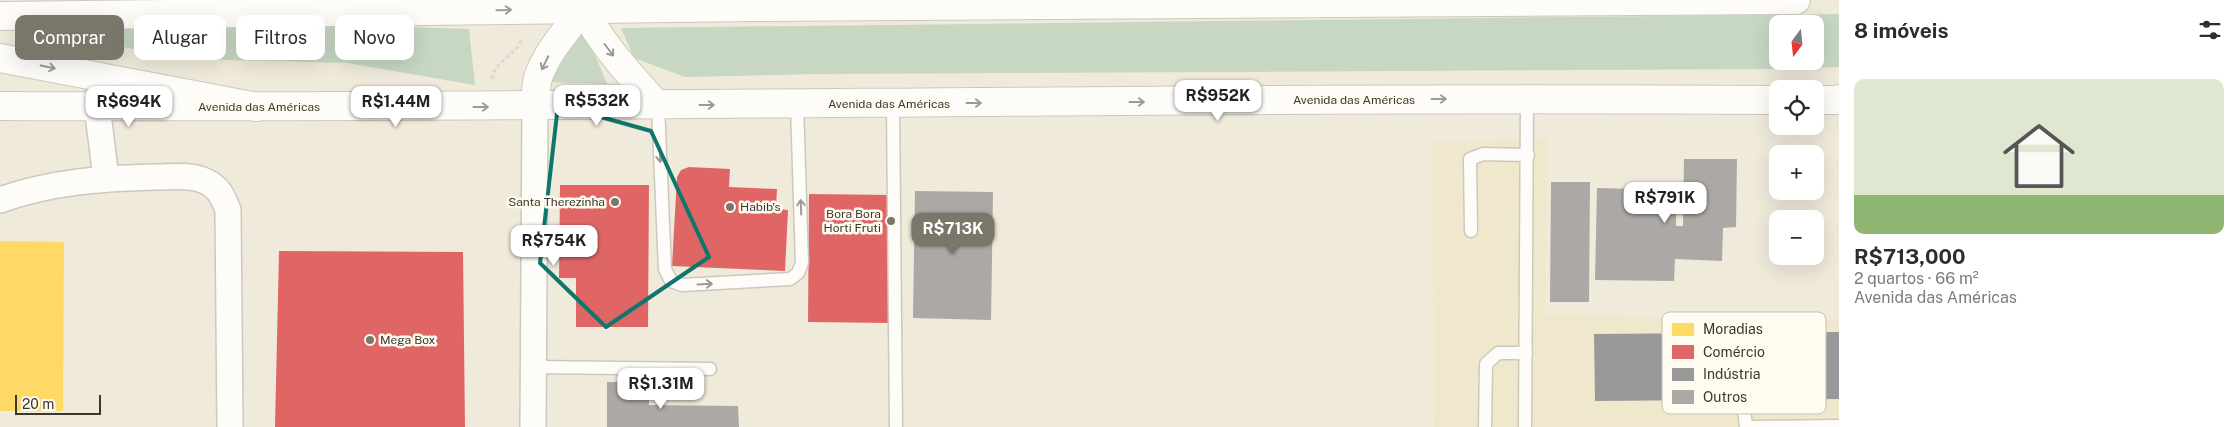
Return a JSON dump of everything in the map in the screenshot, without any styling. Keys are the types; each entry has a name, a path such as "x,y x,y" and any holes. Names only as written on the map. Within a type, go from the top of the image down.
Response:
{"main road":[{"path":"0,16 523,10 586,4 1796,0"},
{"path":"586,4 598,37 616,60 658,106"},
{"path":"535,106 538,77 546,60 557,41 586,4"},
{"path":"0,58 257,107"},
{"name":"Avenida das Américas","path":"0,106 491,107 1527,98 1769,100"}],"street":[{"path":"97,106 106,178"},
{"path":"533,427 535,106"},
{"path":"0,200 28,190 106,178 184,176 205,180 221,191 228,210 230,427"}],"lane":[{"path":"1526,427 1527,98"},
{"path":"658,106 665,269 671,281 682,285 790,279 798,273 802,263 797,104"},
{"path":"893,104 896,427"},
{"path":"1471,232 1470,159 1483,154 1528,155"},
{"path":"1486,427 1486,364 1498,353 1526,353"},
{"path":"534,367 565,369 710,369"},
{"path":"1745,414 1746,427 1839,426"}],"path":[{"path":"491,107 493,71 521,44 523,10"}],"highlighted area":[{"path":"558,105 651,131 709,257 606,327 540,263"}],"shaded area":[{"path":"1548,138 1545,314 1662,317 1662,414 1826,414 1826,321 1839,321 1839,427 1434,427 1433,142"}],"green space":[{"path":"1839,14 1839,67 1824,68 1824,15 1769,15 1769,69 820,74 685,77 634,58 621,28"},
{"path":"236,22 236,60 325,60 325,24 335,25 335,60 414,60 414,27 469,29 475,85 347,63 226,60 226,23"},
{"path":"134,24 134,49 124,47 124,25"},
{"path":"574,31 585,31 607,84 548,82"}],"building: Moradias":[{"path":"0,241 64,242 63,411 0,411"}],"building: Comércio":[{"path":"689,167 730,169 729,187 777,189 776,209 788,210 785,271 672,266 677,177 681,170"},
{"path":"560,185 649,185 648,327 576,327 576,278 559,278"},
{"path":"809,194 892,195 891,323 808,322"},
{"name":"Mega Box","path":"279,251 463,252 465,427 275,427"}],"building: Indústria":[{"path":"1826,332 1839,332 1839,399 1826,399"},
{"path":"1662,333 1662,400 1595,401 1594,334"}],"building: Outros":[{"path":"1684,159 1737,159 1736,227 1723,228 1722,261 1675,259 1674,281 1595,280 1597,188 1676,190 1676,226 1683,226"},
{"path":"1551,182 1590,182 1589,302 1550,302"},
{"path":"915,191 993,192 991,320 913,318"},
{"path":"607,382 649,382 649,405 738,406 739,427 607,427"}],"place":[{"name":"Santa Therezinha","path":"615,202"},
{"name":"Habib's","path":"730,207"},
{"name":"Bora Bora Horti Fruti","path":"891,221"},
{"name":"Mega Box","path":"370,340"}]}
